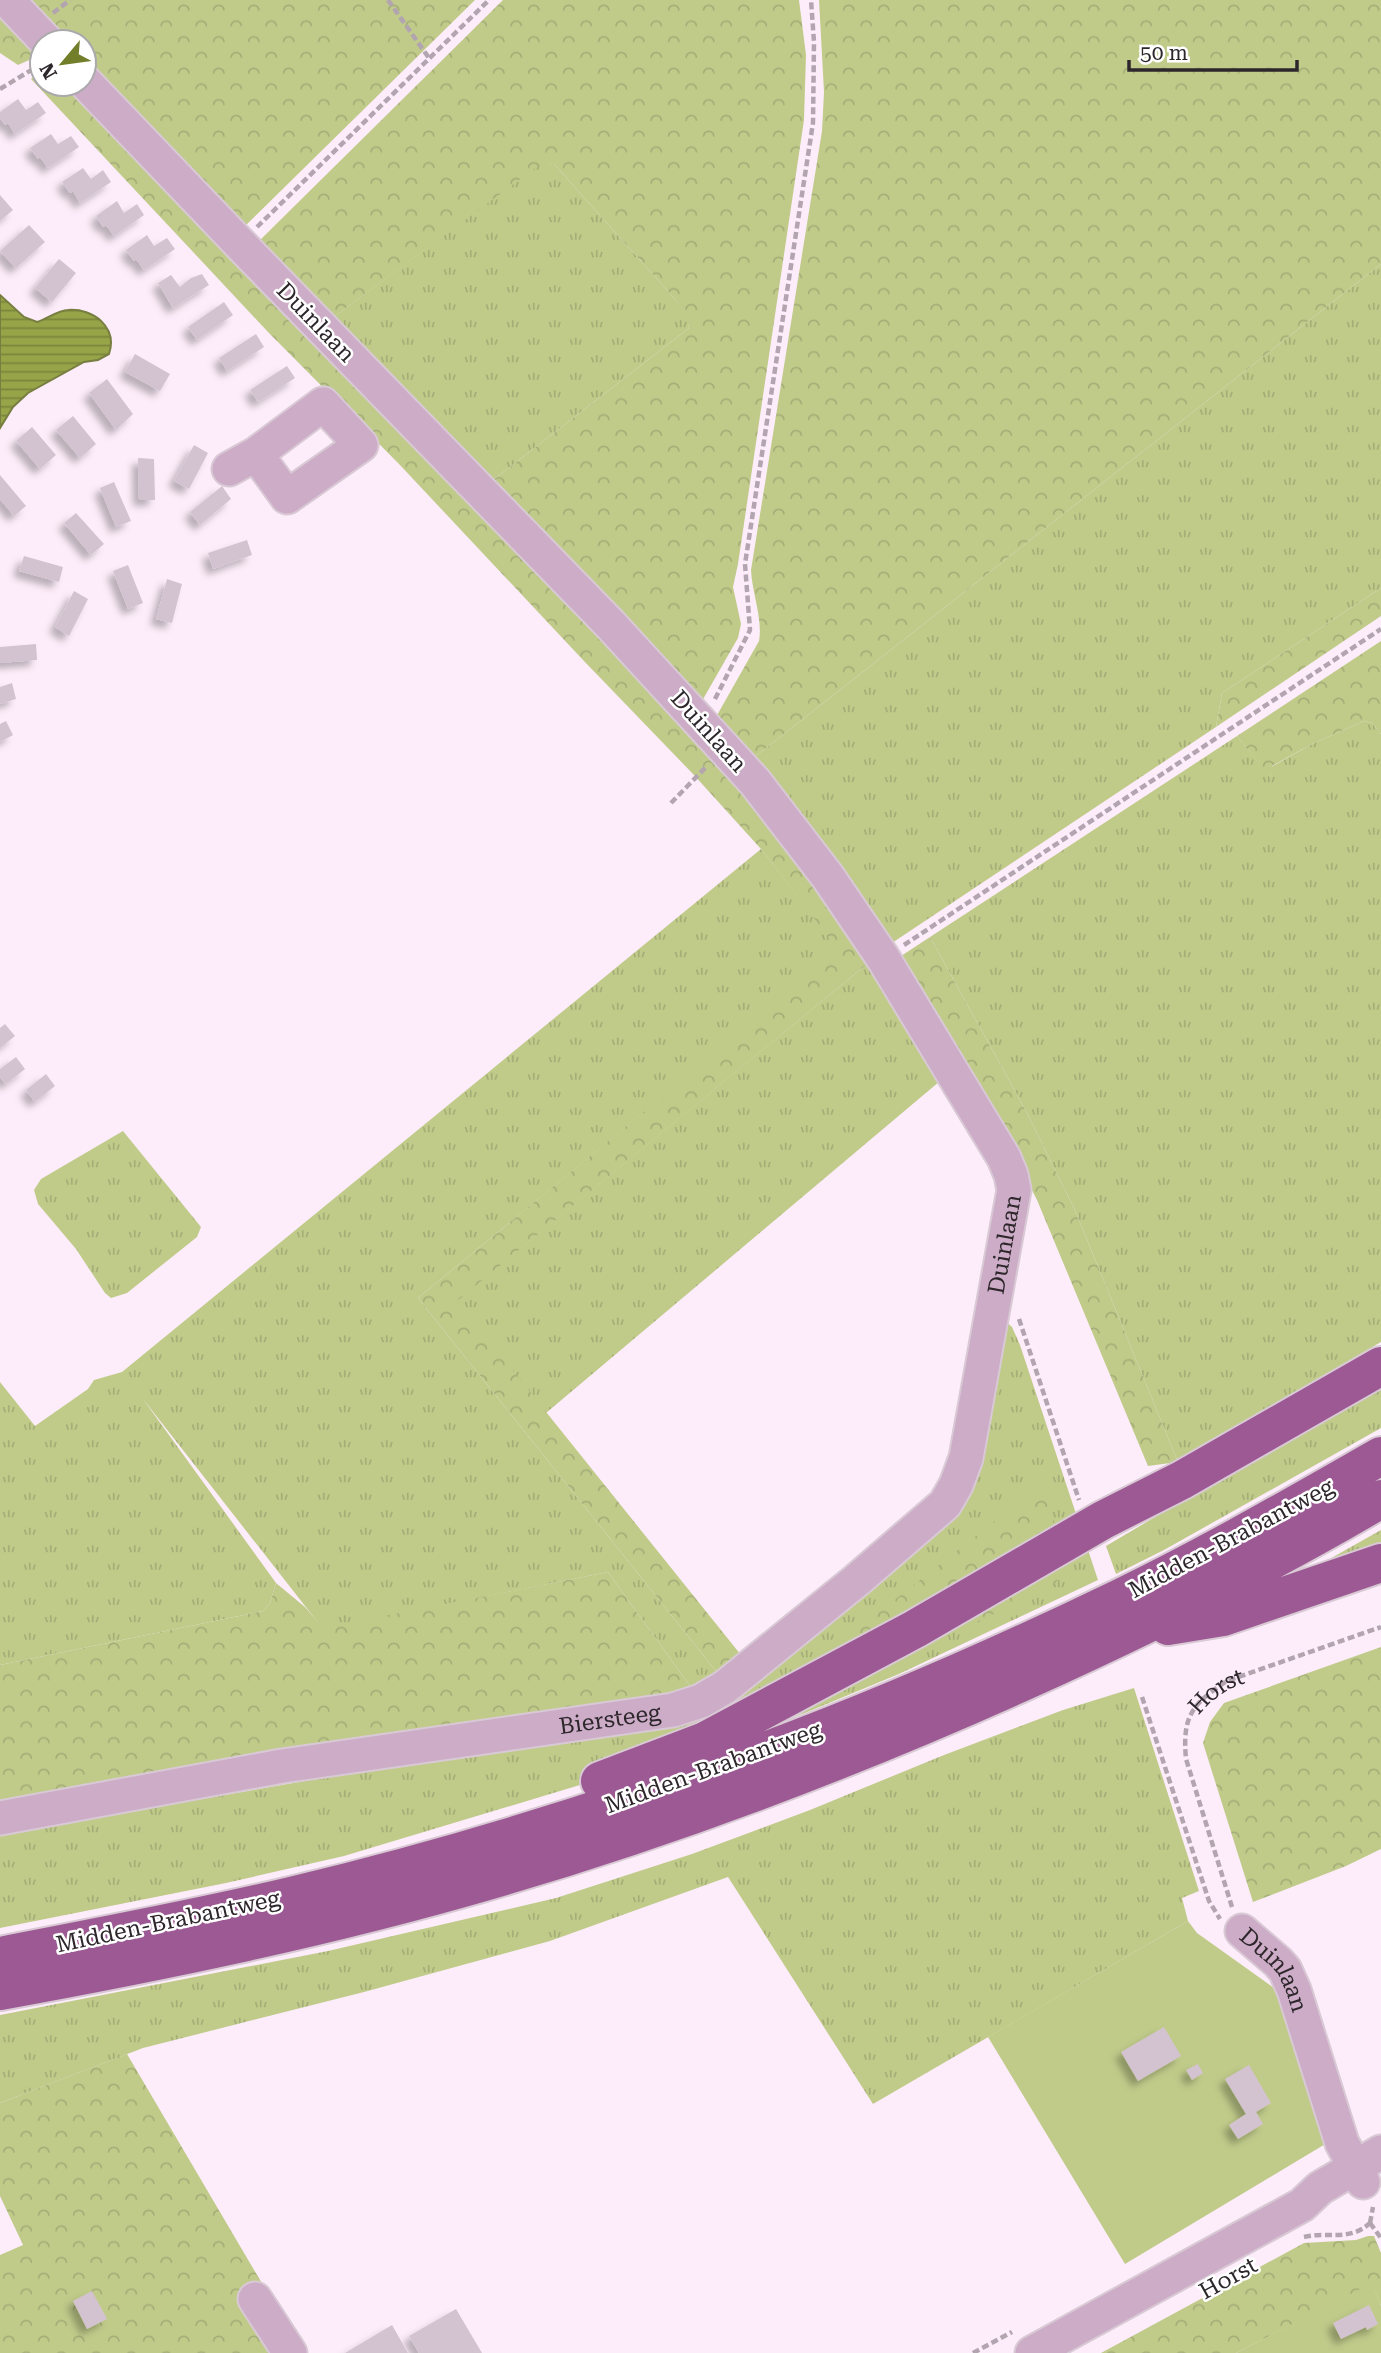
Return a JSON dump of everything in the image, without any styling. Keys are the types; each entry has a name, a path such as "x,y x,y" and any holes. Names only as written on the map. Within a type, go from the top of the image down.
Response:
{"highway":[{"path":"412,1864 563,1794 705,1741 915,1629 1103,1520 1194,1473 1381,1366"},
{"name":"Midden-Brabantweg","path":"0,1955 292,1896 548,1824 741,1760 925,1687 1123,1597 1283,1512 1381,1456"},
{"name":"Midden-Brabantweg","path":"0,1991 155,1962 302,1929 507,1875 693,1815 860,1752 1135,1631 1301,1546 1381,1499"},
{"path":"1135,1631 1223,1617 1381,1563"}],"street":[{"path":"7,0 34,28"},
{"name":"Duinlaan","path":"98,96 701,721 755,782 828,877 883,958 1012,1175 1014,1191 995,1303"},
{"name":"Biersteeg","path":"0,1818 282,1766 673,1710 701,1701 725,1688 747,1671 945,1504 956,1485 965,1458 995,1303"},
{"name":"Duinlaan","path":"1242,1930 1285,1970 1294,1990 1342,2143 1370,2168"},
{"name":"Horst","path":"1032,2353 1302,2221 1320,2188 1370,2168"},
{"path":"255,2300 290,2353"}],"path":[{"path":"388,0 429,58"},
{"path":"240,244 489,0"},
{"path":"701,721 717,696 750,630 745,564 813,123 814,42 811,0"},
{"path":"0,89 28,72"},
{"path":"883,958 1381,629"},
{"path":"671,803 707,766 727,750"},
{"name":"Duinlaan","path":"995,1303 1013,1310 1020,1321 1083,1511"},
{"name":"Horst","path":"1242,1930 1186,1759 1184,1737 1187,1721 1206,1695 1227,1681 1381,1627"},
{"name":"Duinlaan","path":"1142,1697 1214,1913 1222,1922 1242,1930"},
{"path":"1302,2221 1315,2234 1355,2233 1370,2223 1381,2238"}],"green space":[{"path":"28,0 475,0 236,235 98,79 98,28 53,28"},
{"path":"503,0 799,0 806,55 804,120 733,587 741,624 738,638 702,701 679,674 484,487 689,328 686,314 674,298 554,164 542,163 323,325 250,250"},
{"path":"819,0 1381,0 1381,264 752,759 716,717 759,641 760,624 751,570 822,131 824,92"},
{"path":"0,8 28,37 28,61 18,65 0,53"},
{"path":"49,98 85,98 235,264 351,383 598,627 698,734 872,960 457,1301 741,1655 719,1675 418,1298 839,951 761,849 693,774 399,464 269,333"},
{"path":"542,162 554,164 674,298 687,314 689,328 484,487 323,325"},
{"path":"1381,264 1381,588 1222,693 1216,727 889,945 752,759"},
{"path":"1381,588 1381,616 1216,727 1222,693"},
{"path":"1381,641 1381,734 1372,723 1364,721 1312,744 1272,766 1270,778 1237,736"},
{"path":"1364,721 1372,723 1381,734 1381,1342 1178,1462 1074,1208 1026,1111 930,937 1237,736 1270,777 1271,767 1312,744"},
{"path":"761,849 840,951 418,1298 719,1675 695,1693 608,1572 323,1629 143,1399 276,1583 270,1603 263,1611 0,1665 0,1382 35,1426 88,1389 94,1380 122,1372"},
{"path":"930,937 1026,1111 1074,1208 1178,1462 1148,1466 1037,1200 989,1105 898,958"},
{"path":"872,960 946,1076 546,1413 456,1301"},
{"path":"123,1131 201,1227 197,1237 127,1293 111,1298 76,1249 38,1204 34,1190 41,1179"},
{"path":"1002,1318 1012,1327 1020,1345 1098,1580 899,1674 805,1713 726,1741 344,1856 226,1883 0,1928 0,1834 665,1720 966,1496"},
{"path":"1381,1386 1381,1428 1164,1550 1116,1574 1106,1546"},
{"path":"1042,1484 1058,1534 1063,1573 1053,1586 942,1638 780,1703 794,1679"},
{"path":"1381,1530 1381,1549 1294,1579"},
{"path":"608,1572 695,1693 0,1809 0,1665 263,1611 270,1603 276,1583 305,1607 323,1628"},
{"path":"1381,1647 1381,1849 1346,1866 1253,1902 1203,1743 1210,1722 1224,1703"},
{"path":"1134,1688 1199,1891 1182,1898 1188,1921 873,2104 728,1877 550,1941 143,2048 0,2103 0,2015 328,1951 556,1898 692,1854 1063,1710"},
{"path":"1188,1921 1197,1933 1274,1988 1291,2031 1327,2143 1125,2264 988,2037"},
{"path":"127,2054 303,2353 0,2353 0,2255 23,2245 0,2196 0,2103"},
{"path":"1374,2236 1381,2253 1381,2306 1372,2284 1236,2353 1101,2353 1304,2243 1356,2240"},
{"path":"1372,2283 1381,2306 1381,2353 1236,2353"}],"shaded area":[{"path":"0,295 24,317 37,322 64,310 86,312 107,328 111,344 109,354 98,360 84,362 28,393 13,407 0,428"}],"building":[{"path":"18,99 26,110 38,102 46,113 15,134 8,123 5,125 0,118 0,112"},
{"path":"51,134 58,144 71,136 79,147 48,168 30,148"},
{"path":"83,168 91,179 103,170 111,182 80,203 73,191 70,193 62,182"},
{"path":"0,195 13,210 0,221"},
{"path":"117,201 124,213 137,204 144,215 114,236 106,225 103,227 96,216"},
{"path":"29,225 45,242 16,268 0,251"},
{"path":"147,235 154,246 167,238 175,249 144,270 126,250"},
{"path":"59,259 76,273 52,302 35,288"},
{"path":"202,274 209,285 173,308 158,283 171,275 180,287 191,278"},
{"path":"224,302 233,315 197,340 188,327"},
{"path":"256,334 264,347 227,371 219,358"},
{"path":"135,354 170,374 160,391 125,372"},
{"path":"287,366 295,378 258,402 250,390"},
{"path":"107,379 133,414 116,430 89,393"},
{"path":"73,416 96,444 80,458 56,430"},
{"path":"32,427 56,455 40,469 16,441"},
{"path":"194,445 208,453 189,489 174,481"},
{"path":"138,458 154,459 155,500 139,500"},
{"path":"0,475 26,506 14,516 0,499"},
{"path":"114,482 131,521 116,527 100,488"},
{"path":"222,486 231,499 200,525 190,512"},
{"path":"76,513 104,544 91,555 64,523"},
{"path":"247,540 252,555 213,569 208,553"},
{"path":"24,556 63,567 59,582 19,571"},
{"path":"128,565 143,603 128,609 113,571"},
{"path":"167,579 182,584 172,623 156,619"},
{"path":"74,591 88,599 69,636 55,627"},
{"path":"36,644 37,660 0,663 0,647"},
{"path":"12,683 16,699 0,704 0,687"},
{"path":"6,721 13,735 0,742 0,724"},
{"path":"5,1024 15,1036 0,1048 0,1028"},
{"path":"16,1057 25,1069 6,1084 0,1077 0,1069"},
{"path":"46,1074 55,1086 35,1102 26,1090"},
{"path":"1164,2027 1181,2056 1138,2081 1121,2052"},
{"path":"1198,2064 1203,2073 1192,2080 1186,2070"},
{"path":"1249,2065 1271,2103 1256,2112 1263,2124 1238,2139 1229,2125 1246,2114 1225,2079"},
{"path":"92,2291 107,2319 87,2329 73,2301"},
{"path":"1369,2305 1378,2324 1341,2339 1333,2323"},
{"path":"456,2309 482,2353 419,2353 409,2336"},
{"path":"392,2325 408,2353 345,2353"}]}
